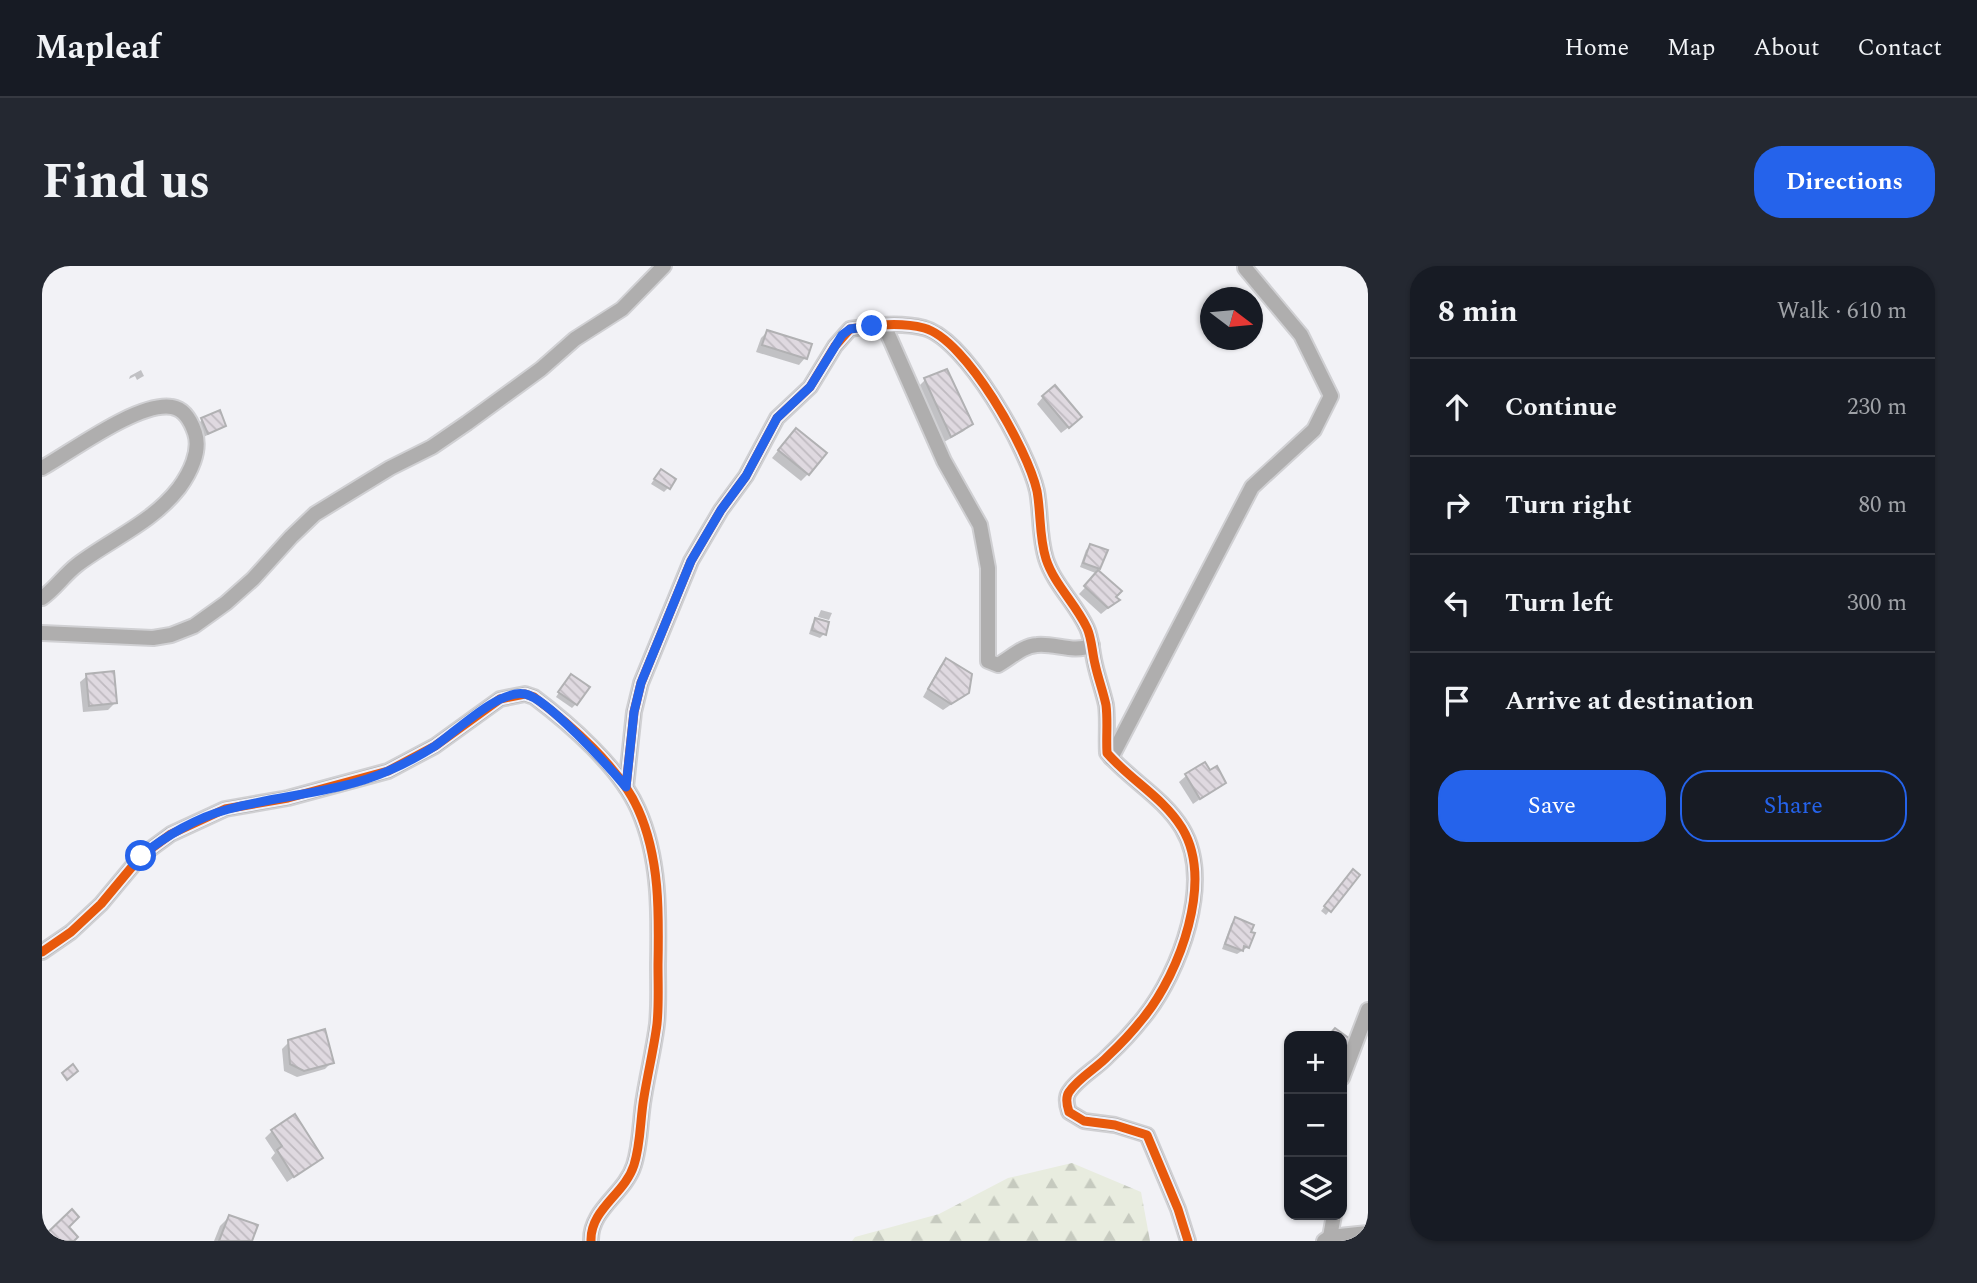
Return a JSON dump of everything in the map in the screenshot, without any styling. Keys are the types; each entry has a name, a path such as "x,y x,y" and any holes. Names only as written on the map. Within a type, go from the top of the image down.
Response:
{"street":[{"path":"42,634 153,638 171,635 194,626 253,579 296,531 316,514 381,473 432,446 467,422 541,369 575,339 622,309 664,266"},
{"path":"1111,758 1252,487 1314,430 1331,396 1301,335 1245,266"},
{"path":"884,325 944,461 981,525 988,568 988,661 998,665 1026,647 1038,644 1083,649 1091,645"},
{"path":"626,787 634,712 641,683 664,621 703,537 746,476 777,418 810,387 842,335 850,329 884,325 925,328 937,334 961,357 996,403 1030,468 1037,490 1046,559 1086,626 1105,705 1107,753 1169,810 1183,829 1192,849 1195,867 1192,911 1185,939 1164,987 1145,1016 1107,1058 1068,1093 1066,1104 1069,1112 1084,1121 1115,1125 1147,1135 1178,1209 1188,1241"},
{"path":"42,468 124,419 159,407 171,407 184,412 190,419 198,442 190,470 165,505 75,567 42,598"},
{"path":"42,952 71,932 101,904 141,856 171,834 225,810 288,798 388,771 435,746 500,699 525,694 541,703 589,745 626,787 639,810 658,897 657,1021 643,1098 639,1147 634,1167 623,1186 596,1217 591,1241"},
{"path":"1347,1065 1368,1010"},
{"path":"1333,1220 1327,1239 1368,1233"}],"green space":[{"path":"1072,1163 1141,1192 1150,1241 852,1241 855,1237 939,1214 1008,1178"}],"building":[{"path":"767,330 812,344 807,359 762,345"},
{"path":"947,369 973,424 951,437 924,378"},
{"path":"1055,385 1082,417 1069,428 1042,396"},
{"path":"220,410 226,426 208,434 201,418"},
{"path":"796,428 827,453 809,475 778,450"},
{"path":"661,469 676,479 670,489 654,479"},
{"path":"1090,544 1108,550 1100,569 1083,563"},
{"path":"1098,570 1122,591 1116,597 1120,600 1108,608 1084,586"},
{"path":"815,618 829,622 826,635 812,630"},
{"path":"946,658 972,674 969,693 951,704 928,689"},
{"path":"114,671 117,703 89,706 86,674"},
{"path":"571,674 590,687 577,705 558,692"},
{"path":"1205,762 1210,770 1217,766 1226,783 1200,799 1185,774"},
{"path":"1353,869 1360,875 1331,912 1324,906"},
{"path":"1235,917 1254,925 1251,932 1255,933 1249,948 1244,946 1243,951 1225,944"},
{"path":"325,1029 334,1063 304,1071 290,1064 288,1040"},
{"path":"1347,1037 1354,1042 1347,1051"},
{"path":"73,1064 78,1071 67,1080 62,1073"},
{"path":"295,1114 323,1158 294,1177 277,1150 282,1146 271,1130"},
{"path":"72,1209 79,1217 69,1227 78,1237 74,1241 42,1241 42,1238"},
{"path":"229,1215 258,1225 252,1241 219,1241"}],"cycle path":[{"path":"626,787 634,712 641,683 691,561 721,510 746,476 777,418 810,387 835,346 850,329 906,325 924,328 941,336 958,352 993,398 1031,473 1037,491 1046,559 1090,637 1106,705 1107,753 1166,807 1182,828 1191,849 1195,874 1194,899 1188,926 1170,976 1140,1022 1104,1060 1073,1087 1067,1099 1069,1112 1084,1121 1115,1125 1147,1135 1178,1209 1188,1241"},
{"path":"42,952 71,932 101,904 141,856 171,834 225,809 288,798 388,771 435,746 500,699 525,694 534,697 593,748 630,794 651,847 657,886 658,1017 638,1148 630,1175 596,1220 591,1241"}],"route":[{"path":"141,856 171,834 225,810 288,798 388,771 435,746 500,699 517,694 534,697 589,745 626,787 634,712 641,683 664,621 703,537 746,476 777,418 810,387 842,335 850,329 872,326"}]}
